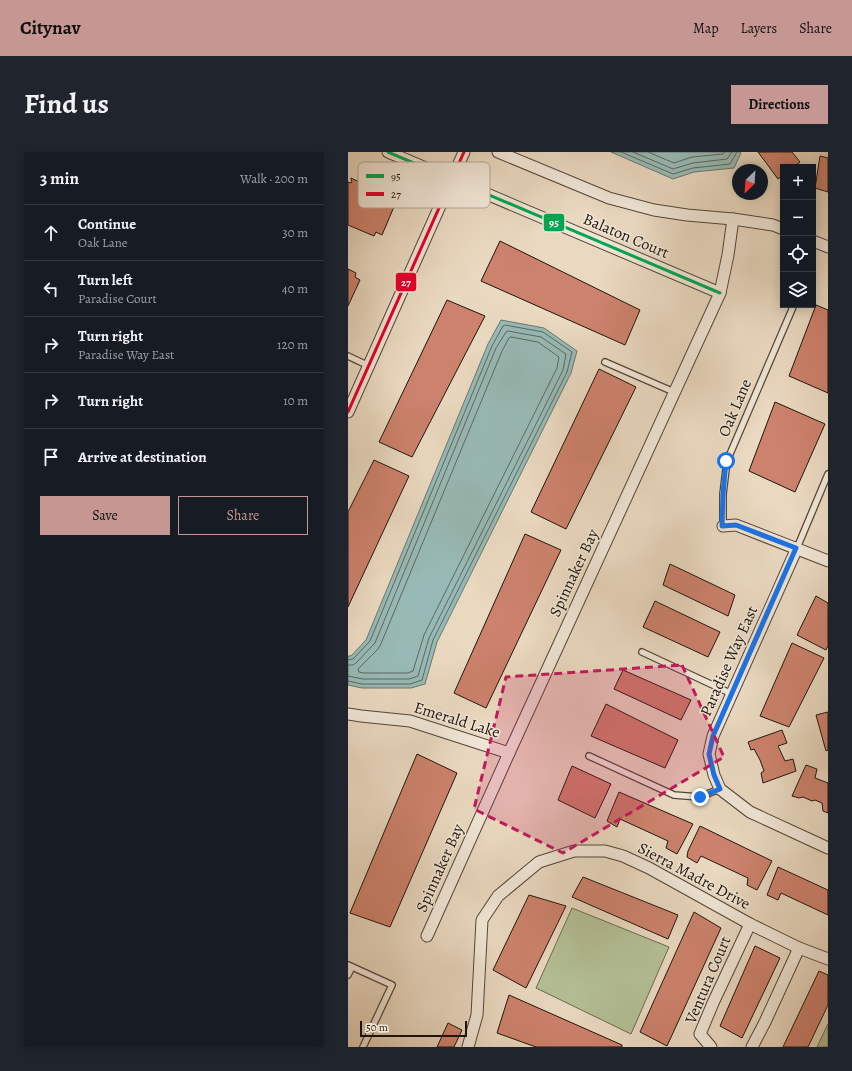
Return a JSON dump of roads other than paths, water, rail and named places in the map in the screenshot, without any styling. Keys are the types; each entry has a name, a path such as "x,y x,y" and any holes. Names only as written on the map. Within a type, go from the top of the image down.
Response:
{"street":[{"name":"Balaton Court","path":"388,152 411,162"},
{"path":"460,162 464,152"},
{"path":"498,152 609,198 654,210 687,215 733,219 772,225 780,228"},
{"name":"Balaton Court","path":"490,196 720,293"},
{"path":"349,405 369,366 440,208"},
{"name":"Spinnaker Bay","path":"427,936 509,753 720,293 728,255 733,219"},
{"path":"816,242 828,247"},
{"path":"722,526 736,525 828,561"},
{"name":"Paradise Way East","path":"720,789 714,775 709,754 713,736 796,548"},
{"name":"Emerald Lake","path":"348,714 410,720 509,753"},
{"path":"720,789 750,812 828,848"},
{"name":"Sierra Madre Drive","path":"469,1047 477,1015 482,920 498,896 539,862 574,851 605,851 623,856 649,868 750,924 798,948 828,959"},
{"name":"Ventura Court","path":"711,1047 700,1034 750,924"},
{"path":"752,1047 765,1022 798,948"}],"lane":[{"name":"Oak Lane","path":"722,526 726,461 793,308"},
{"path":"348,356 369,366"},
{"path":"605,362 674,392"},
{"path":"796,548 828,474"},
{"path":"642,652 732,694"},
{"path":"589,756 674,795 700,797 720,789"},
{"path":"348,974 350,966 392,985 363,1047"}],"water":[{"path":"611,152 741,153 736,164 732,164 732,168 694,172 673,179"},
{"path":"501,320 544,328 577,351 571,373 437,642 425,684 411,688 362,688 348,685 348,656 351,656 366,640 488,344"}]}
